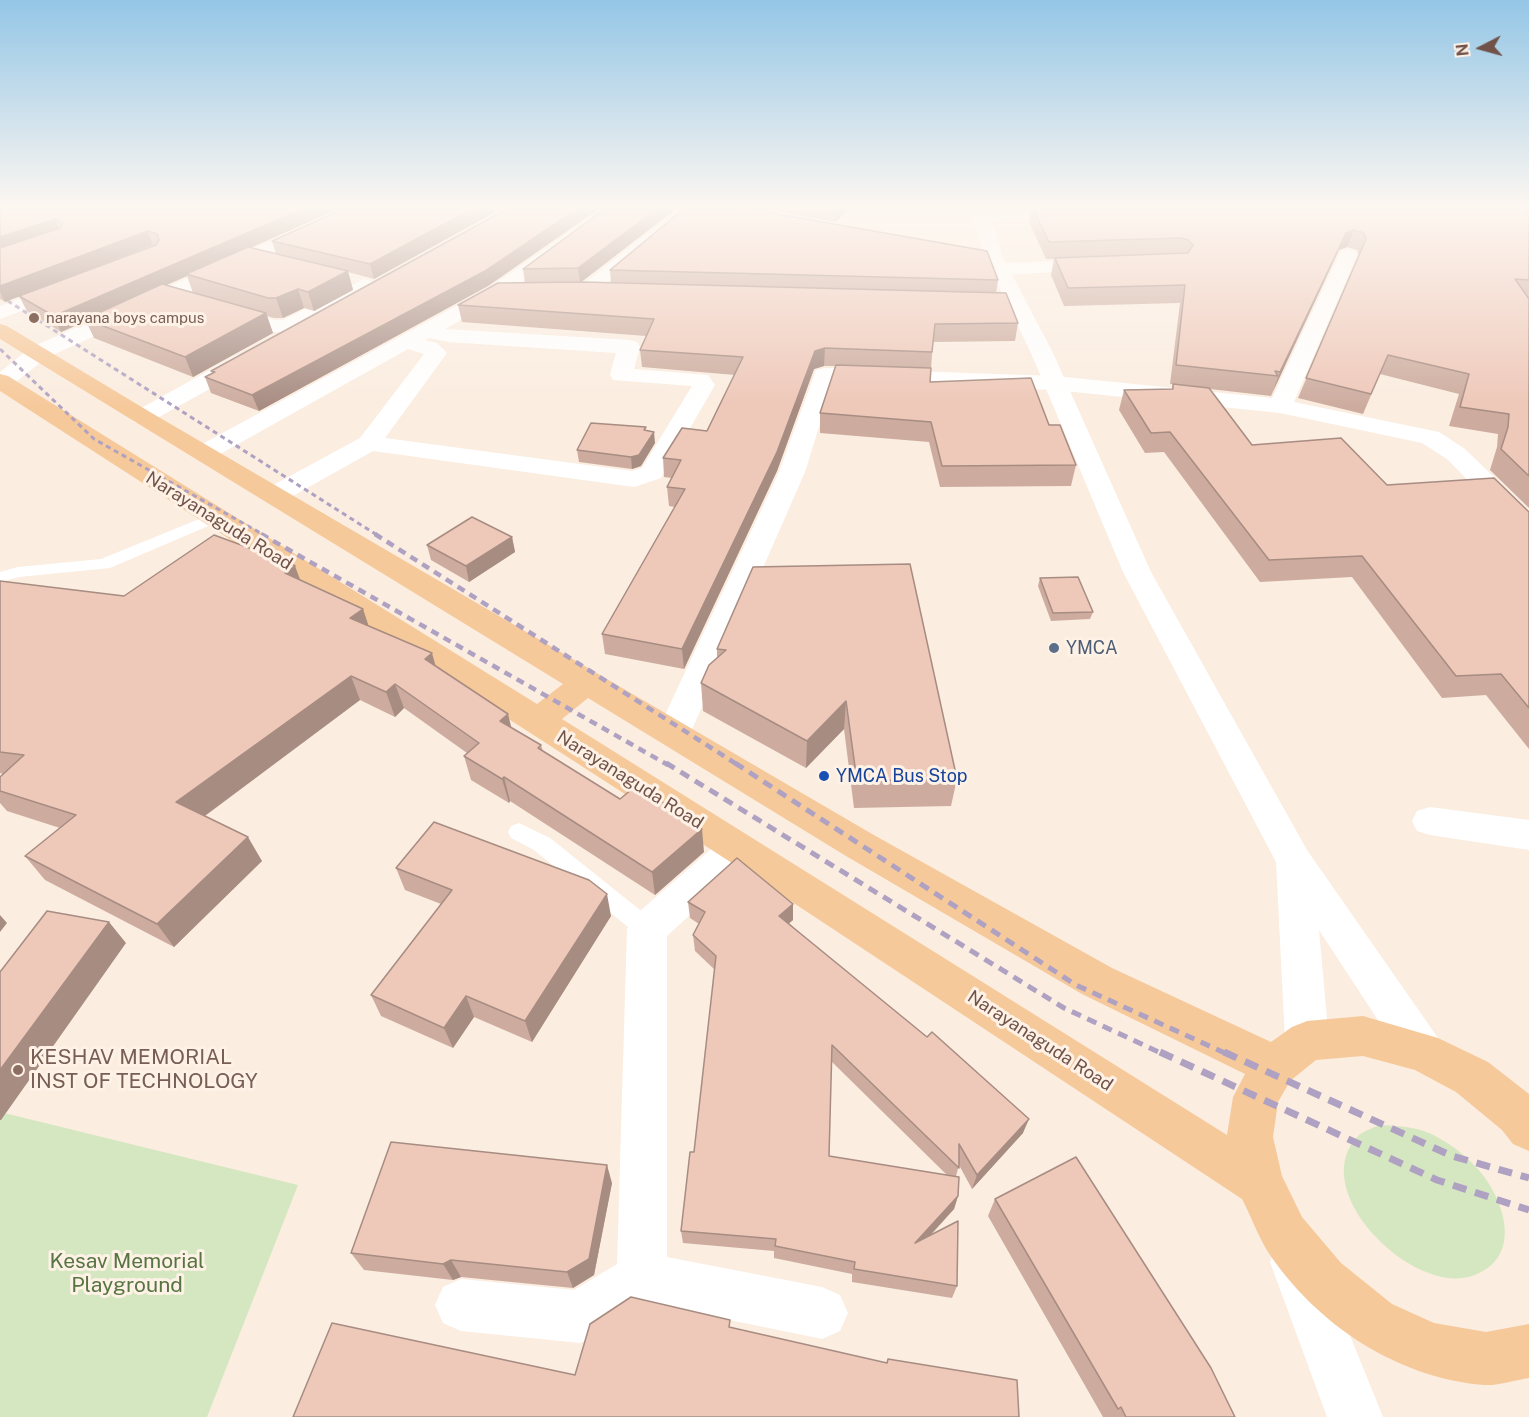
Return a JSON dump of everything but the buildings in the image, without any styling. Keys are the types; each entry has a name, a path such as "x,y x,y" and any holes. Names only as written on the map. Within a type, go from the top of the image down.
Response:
{"main road":[{"path":"0,330 860,845 1097,981 1291,1054 1363,1036 1423,1052 1472,1077 1518,1114 1529,1128"},
{"name":"Narayanaguda Road","path":"1,382 738,848 1259,1182"},
{"path":"537,722 587,682"},
{"path":"1291,1054 1256,1097 1250,1137 1259,1182 1284,1234 1323,1281 1374,1322 1430,1349 1486,1359 1529,1351"}],"street":[{"path":"1,382 38,353 218,274"},
{"path":"204,453 428,331 496,292 522,274"},
{"path":"586,291 607,274"},
{"path":"994,274 1004,301 1055,383 1137,572 1294,861 1423,1052"},
{"path":"1280,406 1339,274"},
{"path":"0,313 88,279"},
{"path":"342,279 375,285"},
{"path":"170,295 273,326 287,326 375,285"},
{"path":"142,417 375,285"},
{"path":"563,291 622,292"},
{"path":"496,292 530,292"},
{"path":"369,444 634,478 652,473 704,386 700,380 621,375 629,346 449,336 428,331"},
{"path":"275,495 369,444 436,353 429,348 407,342"},
{"path":"673,734 792,472 824,375 1055,383 1280,406 1430,437 1456,454 1529,526"},
{"path":"1447,417 1445,428 1462,434 1456,454"},
{"path":"1430,821 1529,835"},
{"path":"642,1277 647,929 738,848"},
{"path":"1291,1054 1294,861"},
{"path":"1284,1234 1355,1417"},
{"path":"461,1305 580,1317 642,1277 822,1313"}],"lane":[{"path":"0,578 18,572 104,564 214,518"},
{"path":"519,832 542,844 647,929"}],"green space":[{"name":"Kesav Memorial Playground","path":"0,1112 298,1185 207,1417 0,1417"},
{"path":"1379,1125 1411,1128 1429,1133 1458,1150 1484,1177 1501,1208 1504,1224 1504,1241 1499,1255 1489,1267 1472,1276 1448,1278 1421,1270 1395,1254 1372,1233 1355,1209 1345,1183 1346,1157 1359,1135"}],"railway":[{"path":"0,296 377,535"},
{"path":"0,349 94,439 264,535"},
{"path":"261,534 668,765"},
{"path":"375,534 738,765"},
{"path":"666,763 1064,1008 1163,1054"},
{"path":"735,763 1076,985 1227,1054"},
{"path":"1160,1052 1437,1180 1529,1210"},
{"path":"1224,1052 1452,1156 1529,1178"}],"place":[{"name":"narayana boys campus","path":"34,318"},
{"name":"YMCA","path":"1054,648"},
{"name":"YMCA Bus Stop","path":"824,776"},
{"name":"KESHAV MEMORIAL INST OF TECHNOLOGY","path":"18,1070"}]}
